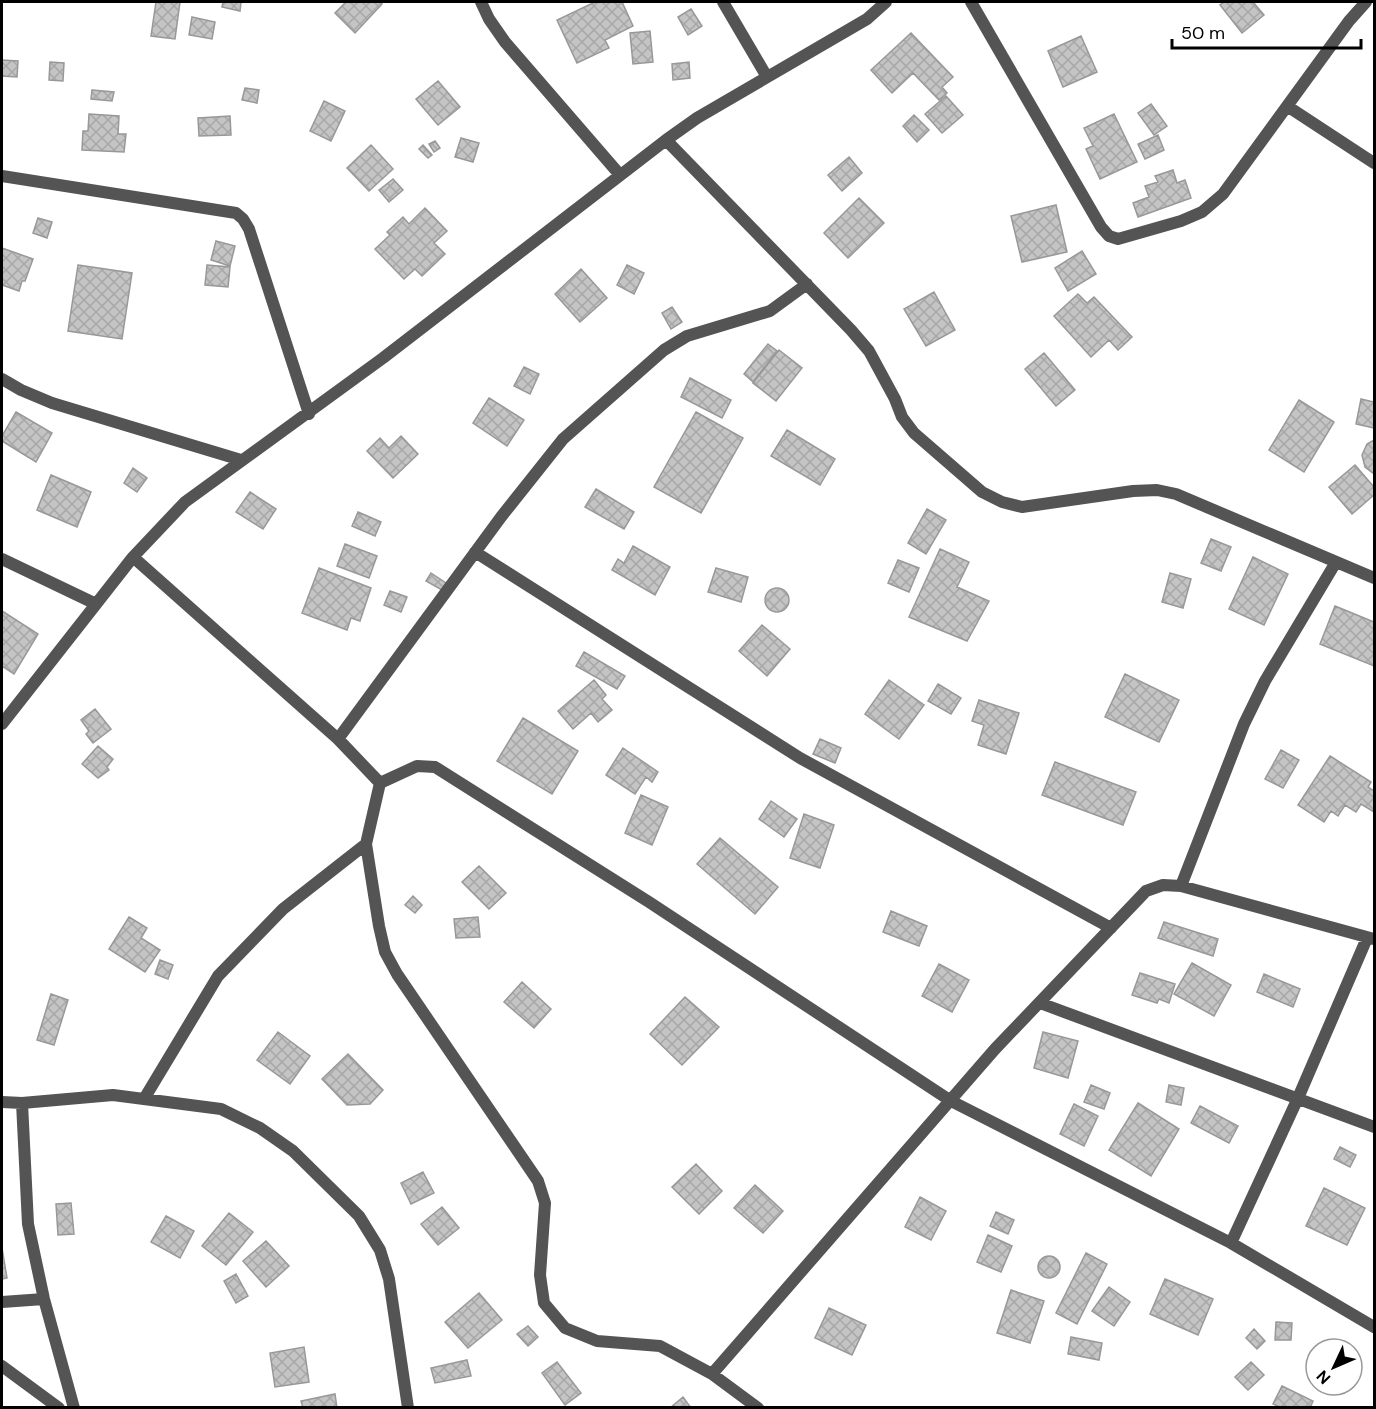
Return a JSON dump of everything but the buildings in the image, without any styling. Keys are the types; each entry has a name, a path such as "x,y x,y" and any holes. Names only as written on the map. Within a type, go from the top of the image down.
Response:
{"street":[{"path":"481,2 489,19 505,42 620,175"},
{"path":"723,2 767,77"},
{"path":"2,724 133,558 185,502 241,460 309,414 666,140 697,118 867,19 886,2"},
{"path":"971,2 1095,218 1109,236 1118,238 1181,221 1202,212 1223,194 1349,21 1366,2"},
{"path":"1287,106 1374,163"},
{"path":"666,140 869,351 902,417 914,433 982,492 1002,502 1022,507 1133,491 1157,490 1176,494 1374,578"},
{"path":"2,176 236,213 249,229 309,414"},
{"path":"338,739 475,552 563,439 664,350 687,336 770,311 807,284"},
{"path":"2,379 52,404 241,460"},
{"path":"475,552 800,758 1111,928"},
{"path":"133,558 338,739 380,783"},
{"path":"2,560 96,604"},
{"path":"1181,886 1244,724 1265,681 1336,562"},
{"path":"380,783 417,766 435,767 659,909 951,1101 1231,1243 1374,1327"},
{"path":"380,783 366,844 385,952 397,974 538,1180 545,1203 540,1275 544,1303 565,1328 597,1341 660,1346 712,1374 758,1407"},
{"path":"144,1099 218,976 283,909 366,844"},
{"path":"712,1374 995,1049 1146,891 1163,885 1181,886 1371,939 1231,1243"},
{"path":"1040,1003 1374,1127"},
{"path":"2,1102 22,1103 113,1095 220,1109 261,1128 293,1151 359,1216 380,1250 389,1280 408,1407"},
{"path":"22,1103 28,1224 44,1299 74,1407"},
{"path":"2,1302 44,1299"},
{"path":"2,1366 59,1407"}]}
